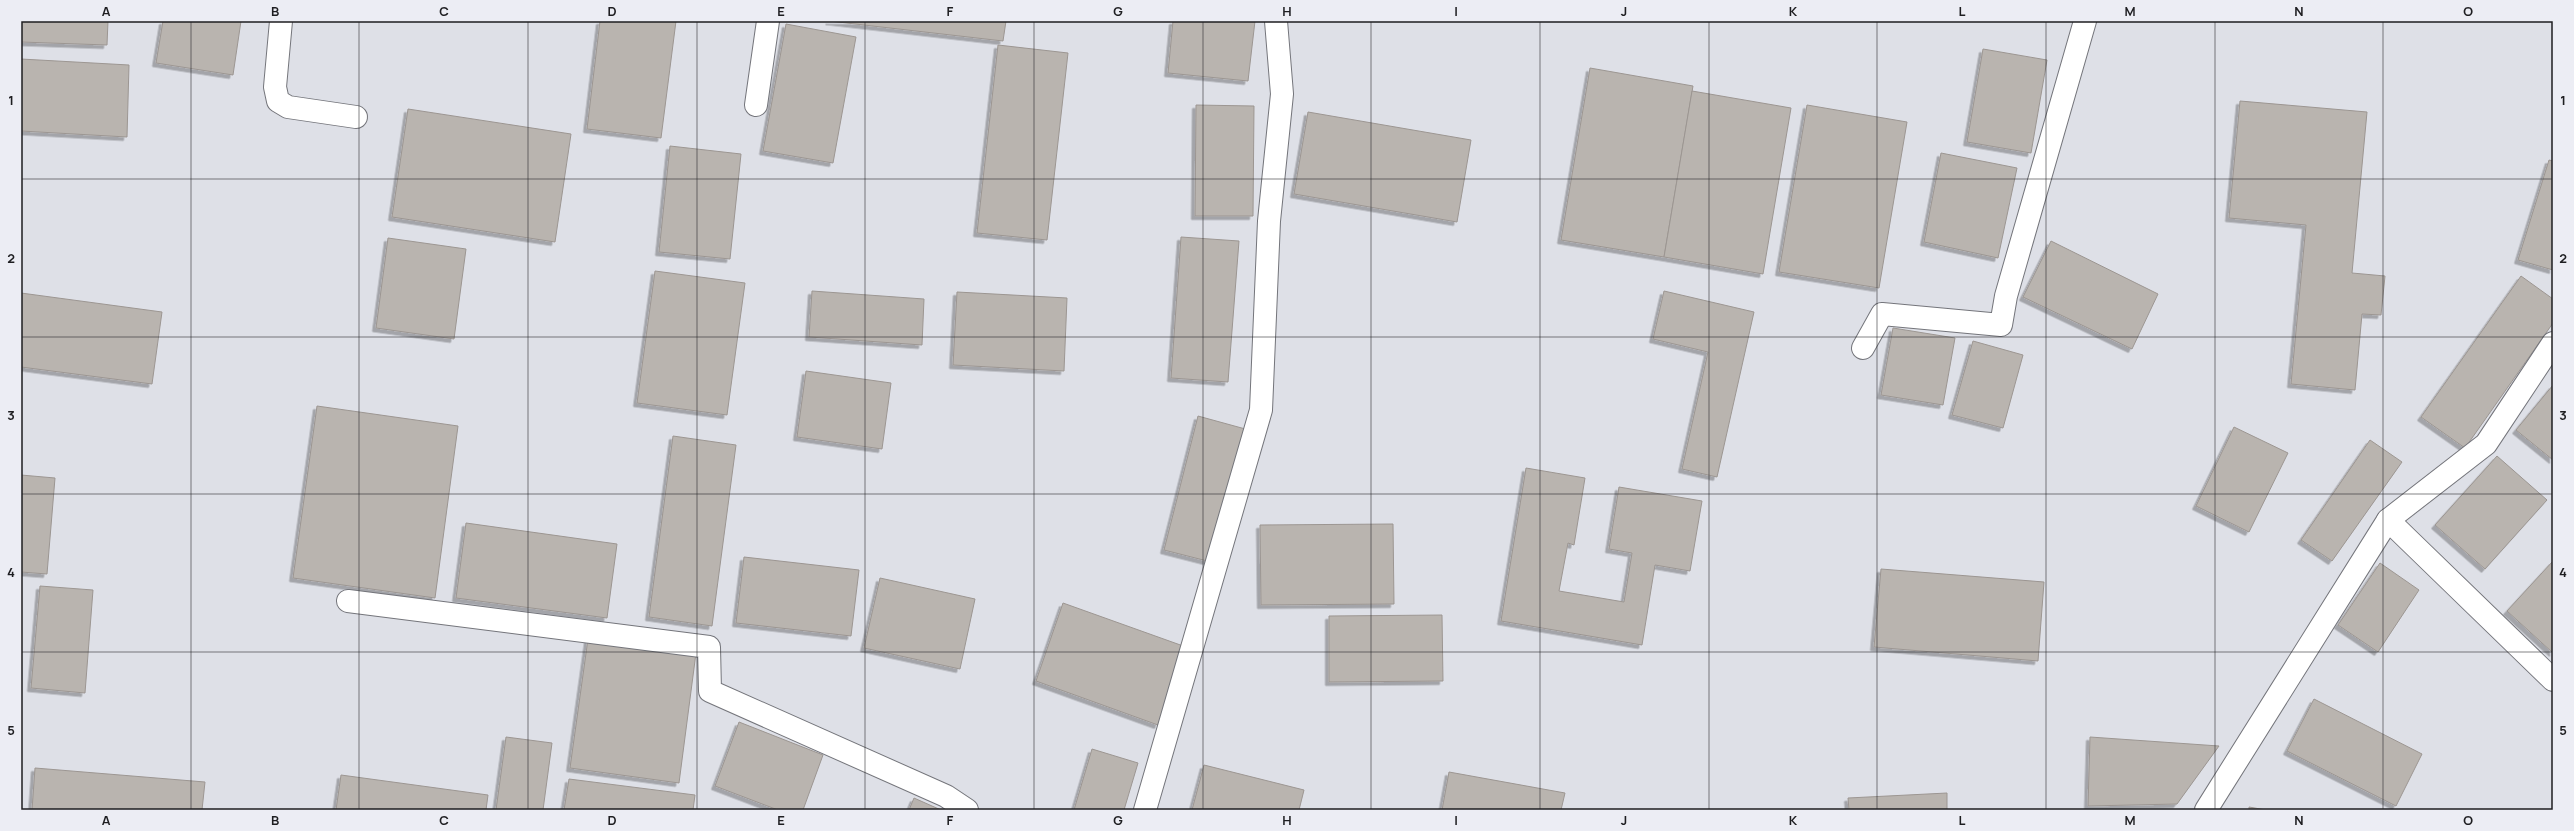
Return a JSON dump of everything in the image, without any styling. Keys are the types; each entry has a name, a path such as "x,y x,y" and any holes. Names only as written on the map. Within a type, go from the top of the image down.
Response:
{"street":[{"path":"281,21 275,87 278,101 288,107 356,117"},
{"path":"756,105 768,21"},
{"path":"1145,810 1262,410 1269,221 1282,94 1276,21"},
{"path":"1863,348 1882,314 2001,325 2006,296 2085,21"},
{"path":"2206,810 2388,520 2486,444 2553,343"},
{"path":"2388,520 2553,680"},
{"path":"348,601 709,647 710,691 946,796 967,810"}],"building":[{"path":"21,21 108,21 107,45 21,42"},
{"path":"163,21 241,21 233,75 156,63"},
{"path":"600,21 676,21 661,138 587,129"},
{"path":"829,21 1006,21 1003,41"},
{"path":"1173,21 1255,21 1248,81 1168,73"},
{"path":"786,24 856,37 833,163 763,151"},
{"path":"998,45 1068,53 1047,240 977,233"},
{"path":"1983,49 2047,60 2031,153 1967,142"},
{"path":"21,59 129,65 127,137 21,131"},
{"path":"1590,68 1693,86 1664,257 1561,240"},
{"path":"1692,91 1791,108 1763,274 1664,257"},
{"path":"2240,101 2367,112 2352,273 2385,276 2381,315 2362,314 2355,390 2291,384 2306,225 2229,218"},
{"path":"1196,105 1254,106 1253,216 1195,216"},
{"path":"1807,105 1907,122 1879,288 1779,272"},
{"path":"408,109 571,134 555,242 392,217"},
{"path":"1308,112 1471,140 1457,222 1294,194"},
{"path":"670,146 741,154 730,259 659,252"},
{"path":"1941,153 2017,168 1998,258 1924,242"},
{"path":"2549,160 2553,161 2553,270 2518,260"},
{"path":"1181,237 1239,241 1228,382 1171,378"},
{"path":"388,238 466,249 454,339 376,328"},
{"path":"2051,241 2158,294 2132,349 2023,297"},
{"path":"655,271 745,283 727,415 637,403"},
{"path":"2521,276 2553,299 2553,323 2465,448 2421,417"},
{"path":"812,291 924,299 922,345 809,337"},
{"path":"1664,291 1754,312 1717,477 1682,469 1708,352 1653,339"},
{"path":"957,292 1067,298 1064,371 953,365"},
{"path":"21,293 162,312 152,384 21,367"},
{"path":"1893,328 1955,338 1943,405 1881,395"},
{"path":"1973,341 2023,355 2003,428 1952,415"},
{"path":"806,371 891,383 882,449 797,437"},
{"path":"2553,385 2553,460 2516,430"},
{"path":"317,406 458,426 435,598 293,578"},
{"path":"1198,416 1249,430 1215,563 1164,550"},
{"path":"2234,427 2288,453 2249,532 2196,506"},
{"path":"673,436 736,445 712,626 649,617"},
{"path":"2370,440 2402,462 2332,561 2301,540"},
{"path":"2497,456 2547,500 2485,569 2435,525"},
{"path":"1526,468 1585,478 1574,545 1568,543 1559,591 1624,602 1632,553 1609,549 1619,487 1702,501 1690,571 1655,565 1642,645 1501,621"},
{"path":"21,475 55,478 47,574 21,572"},
{"path":"466,523 617,544 607,618 456,598"},
{"path":"1393,524 1394,604 1261,605 1260,525"},
{"path":"744,557 859,570 851,636 736,623"},
{"path":"2553,561 2553,653 2507,611"},
{"path":"2380,563 2419,590 2378,652 2338,625"},
{"path":"1881,569 2044,582 2038,661 1874,647"},
{"path":"880,578 975,599 960,669 864,648"},
{"path":"40,586 93,590 85,693 31,688"},
{"path":"1063,603 1186,647 1158,725 1036,681"},
{"path":"1442,615 1443,681 1329,682 1329,616"},
{"path":"588,639 696,653 679,783 570,768"},
{"path":"2314,699 2422,754 2396,806 2287,751"},
{"path":"739,722 823,755 803,810 778,810 715,786"},
{"path":"506,737 552,743 543,810 496,810"},
{"path":"2090,737 2219,746 2177,804 2088,806"},
{"path":"1092,749 1138,763 1124,810 1074,810"},
{"path":"1204,765 1304,790 1299,810 1192,810"},
{"path":"35,768 205,782 202,810 32,810"},
{"path":"1449,772 1565,793 1561,810 1442,810"},
{"path":"341,775 488,795 486,810 336,810"},
{"path":"569,779 695,795 693,810 564,810"},
{"path":"1947,793 1947,810 1849,810 1848,798"},
{"path":"914,798 941,810 909,810"},
{"path":"2249,807 2266,810 2249,810"}]}
